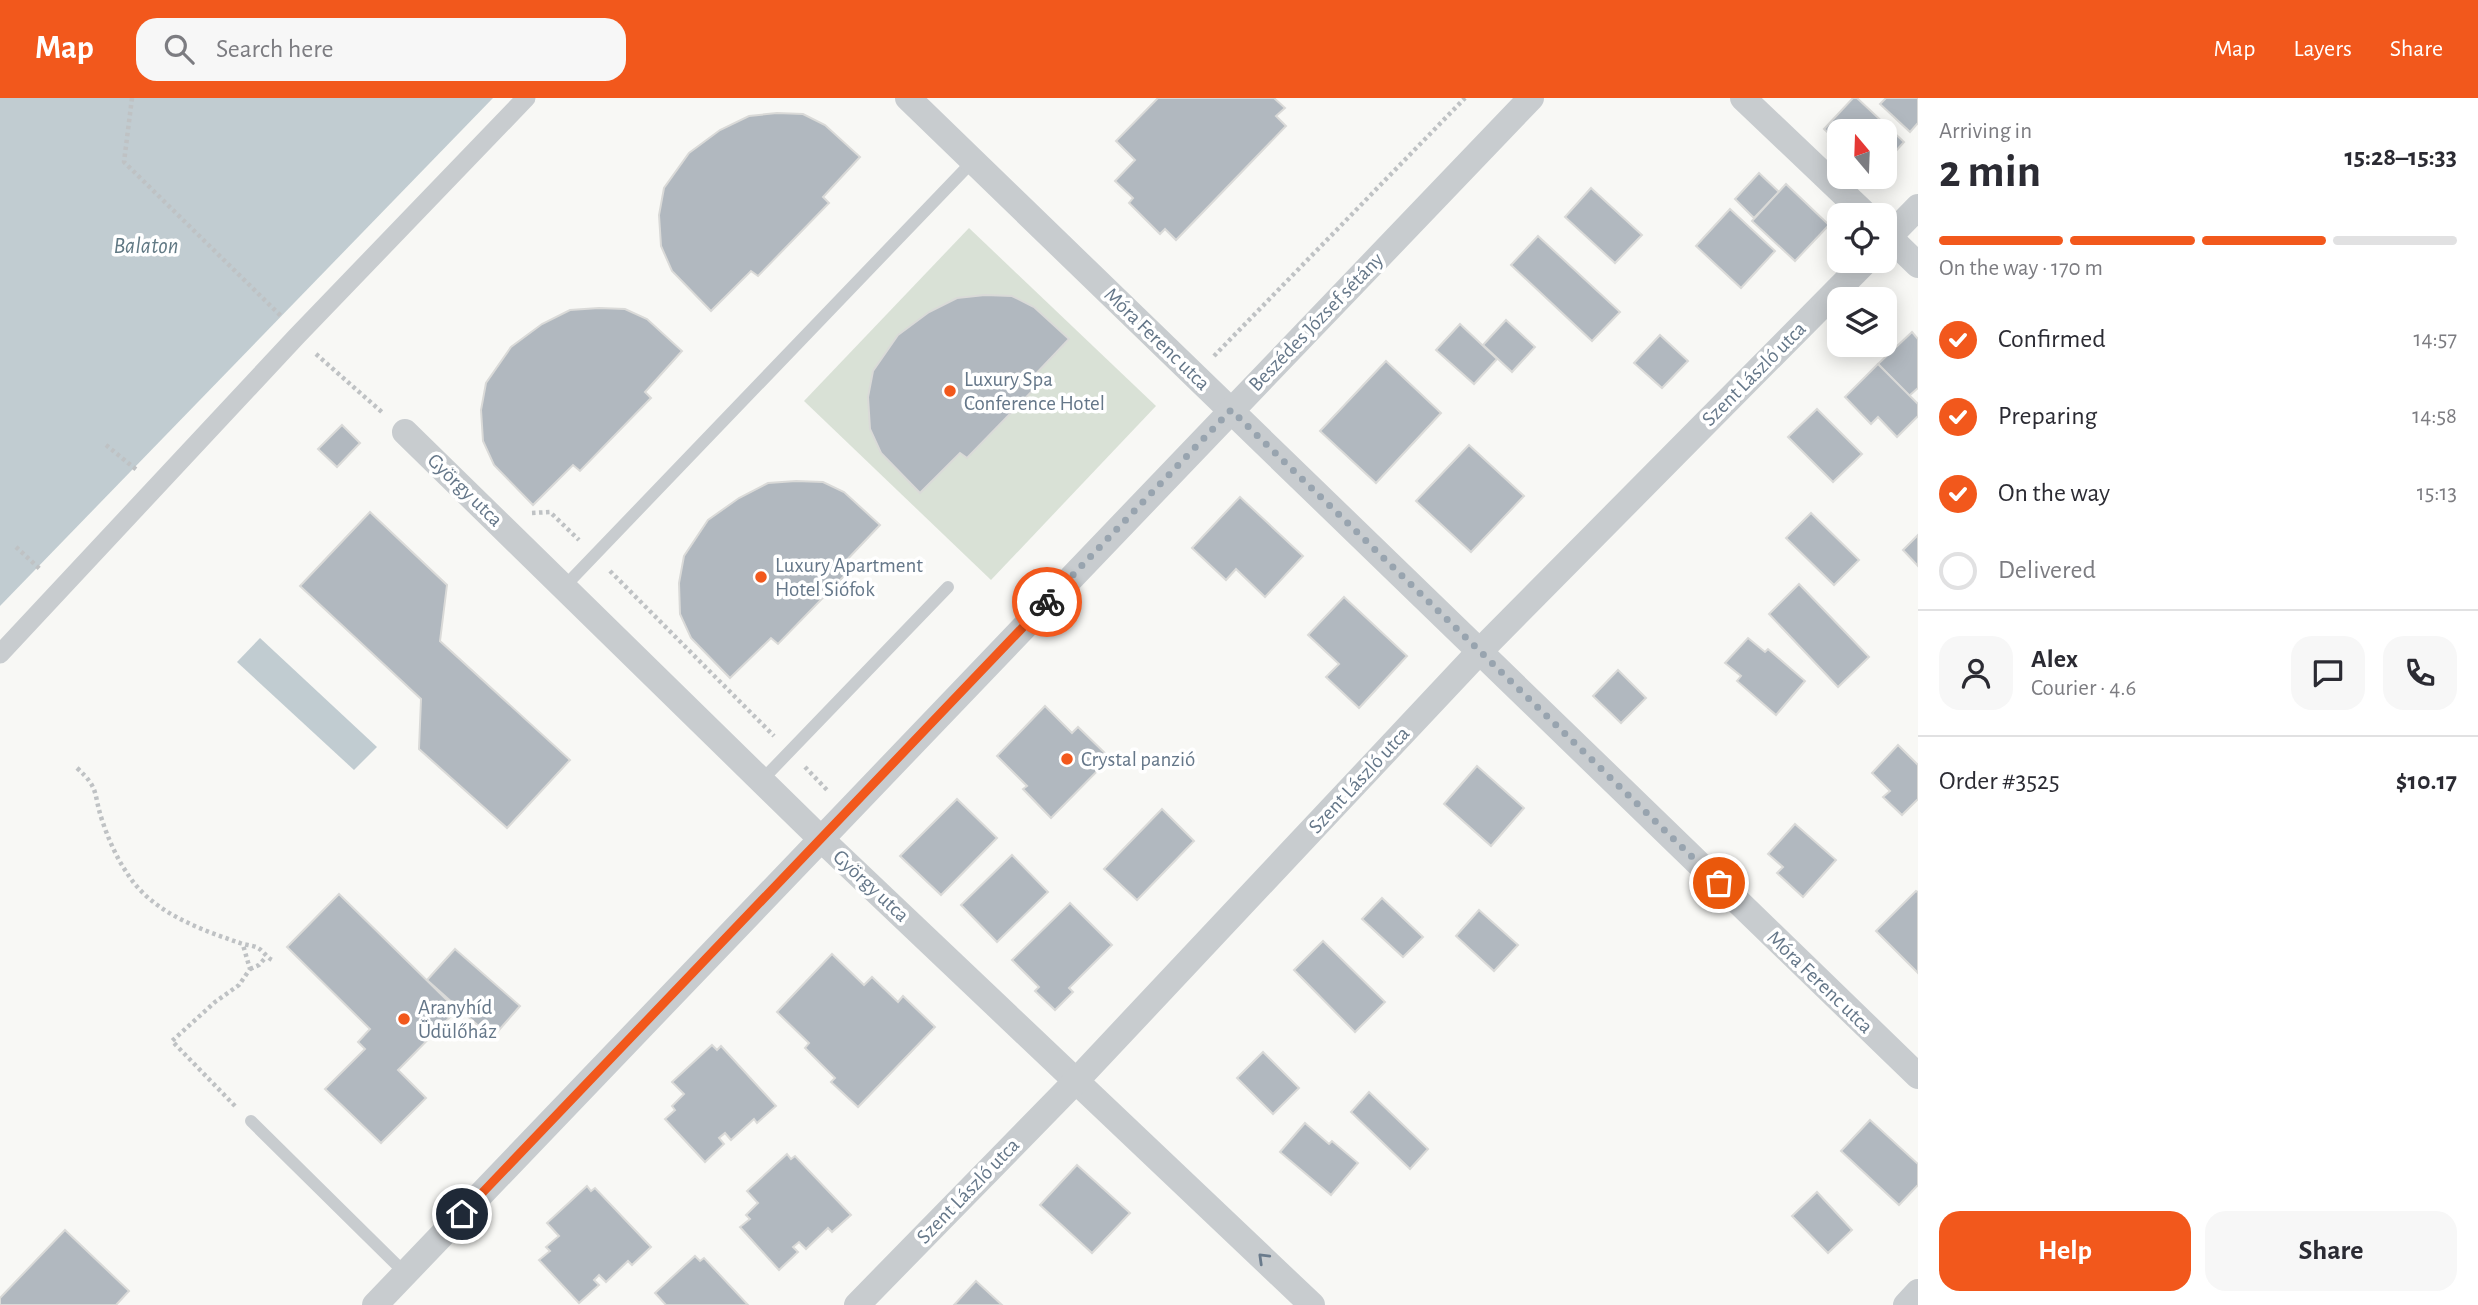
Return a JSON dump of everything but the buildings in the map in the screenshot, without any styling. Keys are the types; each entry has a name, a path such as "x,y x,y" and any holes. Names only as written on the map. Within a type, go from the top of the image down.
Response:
{"street":[{"path":"0,654 296,337 526,98"},
{"name":"Móra Ferenc utca","path":"908,98 1918,1076"},
{"name":"Beszédes József sétány","path":"374,1305 1531,98"},
{"path":"1743,98 1853,203"},
{"path":"1897,227 1918,207"},
{"path":"1897,247 1918,265"},
{"name":"Szent László utca","path":"857,1305 1076,1081 1480,651 1854,273"},
{"name":"György utca","path":"404,432 821,839 1312,1305"},
{"path":"1906,1305 1918,1292"}],"lane":[{"path":"564,587 972,162"},
{"path":"762,780 948,587"},
{"path":"250,1121 405,1273"}],"path":[{"path":"132,98 124,162 278,312 296,337"},
{"path":"1195,375 1465,98"},
{"path":"106,445 156,487"},
{"path":"16,547 62,588"},
{"path":"77,768 91,780 95,788 101,818 128,876 149,899 170,914 243,945 257,947 272,960"},
{"path":"243,945 250,969"},
{"path":"250,1121 172,1041 215,1002 239,985 250,969 259,965 266,957"}],"shaded area":[{"path":"969,228 1156,406 991,580 804,401"}],"water":[{"name":"Balaton","path":"0,98 493,98 0,606"},
{"path":"260,638 377,747 354,770 237,662"}],"way so far":[{"path":"1047,602 1231,410 1719,883"}],"place":[{"name":"Luxury Spa Conference Hotel","path":"950,391"},
{"name":"Luxury Apartment Hotel Siófok","path":"761,577"},
{"name":"Crystal panzió","path":"1067,759"},
{"name":"Aranyhíd Üdülőház","path":"404,1019"}],"route":[{"path":"462,1214 1047,602"}]}
